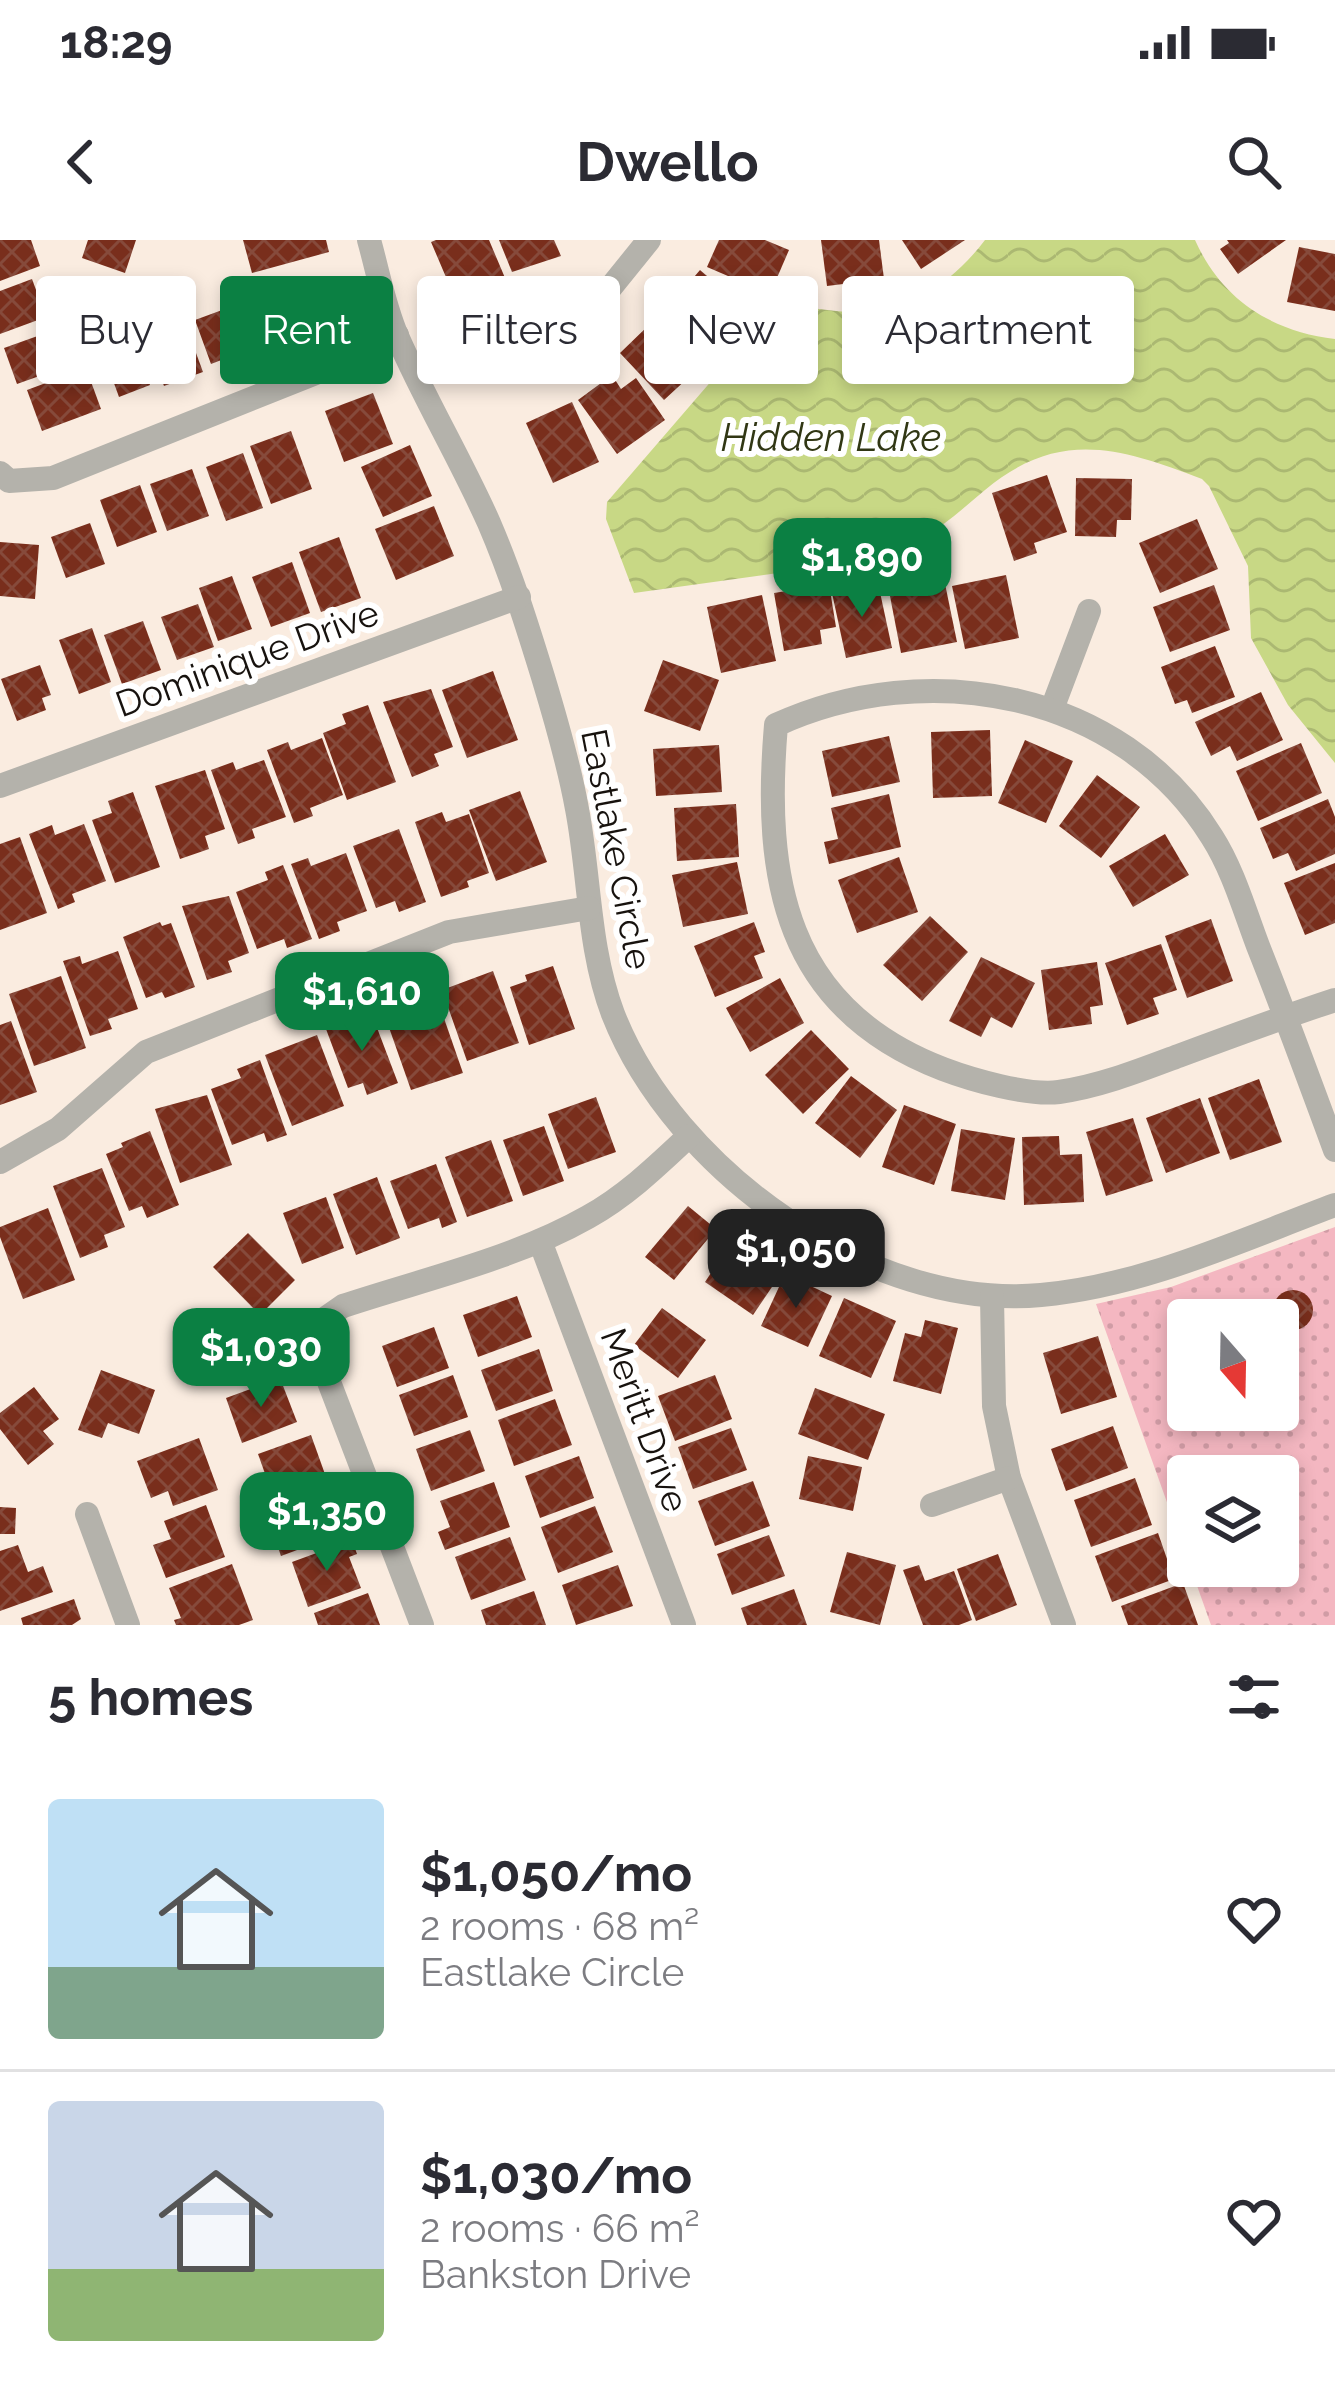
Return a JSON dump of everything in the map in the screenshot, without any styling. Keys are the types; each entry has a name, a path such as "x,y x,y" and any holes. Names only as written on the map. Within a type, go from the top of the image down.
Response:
{"street":[{"name":"Eastlake Circle","path":"370,240 397,335 488,521 519,597 578,809 589,908 612,1010 632,1057 673,1120 738,1185 808,1233 890,1273 941,1289 992,1297 1044,1295 1130,1277 1335,1204"},
{"path":"620,276 649,240"},
{"path":"5,477 52,478 323,370 397,335"},
{"name":"Dominique Drive","path":"0,786 519,597"},
{"path":"1052,709 1089,611"},
{"path":"1335,1000 1286,1016 1122,1077 1054,1093 961,1076 917,1059 866,1027 841,1004 807,960 791,926 775,866 776,724 810,709 924,689 1010,696 1099,730 1153,766 1194,812 1228,866 1286,1016 1335,1150"},
{"path":"0,1162 58,1130 146,1052 449,932 589,908"},
{"path":"422,1625 316,1348 320,1322 343,1306 540,1240 587,1218 634,1187 689,1136"},
{"name":"Meritt Drive","path":"540,1240 684,1625"},
{"path":"992,1297 994,1406 1009,1478 1064,1625"},
{"path":"932,1504 1009,1478"},
{"path":"87,1514 128,1625"}],"shaded area":[{"path":"1335,1227 1335,1625 1211,1625 1197,1587 1299,1587 1299,1455 1167,1455 1167,1502 1096,1304 1171,1287"}],"water":[{"name":"Hidden Lake","path":"985,240 1195,240 1219,280 1251,309 1290,329 1335,339 1335,763 1288,705 1251,638 1248,566 1209,486 1202,479 1144,459 1091,450 1039,458 1012,470 922,539 878,559 634,593 606,519 607,502 709,384 818,384 818,309 842,311 842,384 1134,384 1134,276 951,276"}],"building":[{"path":"0,240 31,240 40,266 0,281"},
{"path":"88,240 136,240 125,273 82,258"},
{"path":"243,240 326,240 329,252 252,273"},
{"path":"489,240 504,276 446,276 431,242"},
{"path":"499,240 554,240 561,256 512,272"},
{"path":"719,240 765,240 789,250 778,276 728,276 707,267"},
{"path":"821,240 879,240 884,276 842,276 842,284 827,286"},
{"path":"902,240 965,240 921,269"},
{"path":"1227,240 1286,240 1238,274 1220,249"},
{"path":"1299,247 1335,254 1335,311 1287,302"},
{"path":"32,279 36,321 0,334 0,291"},
{"path":"220,311 220,361 211,364 196,320"},
{"path":"644,330 644,379 620,353"},
{"path":"36,337 36,377 17,384 4,348"},
{"path":"636,378 665,420 617,454 578,400 600,384 618,384 621,389"},
{"path":"43,384 92,384 101,409 42,431 27,390"},
{"path":"114,384 150,384 150,385 119,397"},
{"path":"649,384 681,384 664,400"},
{"path":"373,393 393,444 344,462 325,411"},
{"path":"572,402 599,462 553,483 526,423"},
{"path":"291,431 312,489 271,504 250,446"},
{"path":"410,445 432,496 383,517 361,467"},
{"path":"243,453 263,508 226,521 206,467"},
{"path":"192,469 209,516 167,531 150,484"},
{"path":"1047,475 1067,532 1034,543 1037,553 1014,561 992,493"},
{"path":"1076,478 1132,479 1131,520 1117,520 1116,537 1075,536"},
{"path":"140,485 157,532 117,547 100,500"},
{"path":"434,506 454,556 396,580 375,529"},
{"path":"1197,519 1218,569 1160,593 1139,543"},
{"path":"90,523 105,564 66,578 51,537"},
{"path":"339,537 361,598 321,612 299,552"},
{"path":"0,542 39,545 35,599 0,596"},
{"path":"292,562 310,613 271,627 252,577"},
{"path":"1006,575 1019,638 965,649 952,586"},
{"path":"232,576 252,629 218,641 199,588"},
{"path":"944,579 957,642 901,653 889,591"},
{"path":"878,583 892,648 846,658 832,593"},
{"path":"829,584 836,627 820,630 822,644 784,651 774,593"},
{"path":"1214,585 1230,630 1170,652 1153,607"},
{"path":"762,595 776,661 721,673 707,607"},
{"path":"198,604 214,647 177,660 161,617"},
{"path":"143,621 161,670 122,684 104,635"},
{"path":"92,628 111,682 79,694 59,640"},
{"path":"1215,646 1235,697 1192,713 1187,700 1175,704 1161,667"},
{"path":"663,660 719,680 700,731 644,711"},
{"path":"40,665 51,695 42,698 46,710 17,721 1,679"},
{"path":"493,671 518,740 467,758 442,690"},
{"path":"431,689 453,747 434,754 439,766 412,777 383,702"},
{"path":"1261,692 1283,740 1237,761 1230,746 1211,756 1195,722"},
{"path":"368,705 396,782 347,800 323,733 346,724 342,714"},
{"path":"990,730 992,796 933,798 931,732"},
{"path":"889,736 900,782 832,797 822,751"},
{"path":"322,738 343,795 310,808 313,816 294,823 267,750 288,742 291,750"},
{"path":"1025,740 1073,761 1046,823 998,803"},
{"path":"1301,743 1322,793 1258,821 1236,771"},
{"path":"719,745 722,792 656,796 653,749"},
{"path":"264,760 286,817 252,829 255,838 238,844 211,770 233,762 236,770"},
{"path":"205,770 225,829 205,836 209,849 180,859 155,786"},
{"path":"1097,775 1140,807 1101,858 1059,826"},
{"path":"520,791 547,862 496,881 469,810"},
{"path":"133,792 160,867 115,883 92,820 112,813 108,801"},
{"path":"889,794 901,847 829,864 824,842 838,839 831,808"},
{"path":"1328,799 1335,817 1335,854 1296,871 1288,853 1273,859 1260,828"},
{"path":"736,804 739,857 677,861 674,808"},
{"path":"442,812 446,822 469,814 489,873 441,897 415,822"},
{"path":"84,824 106,881 72,894 75,902 58,909 29,834 52,825 55,835"},
{"path":"399,829 426,902 399,912 395,901 376,908 353,846"},
{"path":"1165,834 1189,875 1133,907 1109,866"},
{"path":"20,837 47,913 0,930 0,844"},
{"path":"346,853 367,911 337,922 340,931 319,939 291,864 308,858 311,866"},
{"path":"899,857 918,912 857,933 838,880"},
{"path":"737,862 748,914 683,927 672,875"},
{"path":"1335,863 1335,923 1305,935 1284,883"},
{"path":"283,865 312,939 287,948 284,939 257,949 236,892 268,880 265,872"},
{"path":"229,896 249,953 228,961 232,972 207,980 182,906"},
{"path":"930,916 968,952 922,1001 883,965"},
{"path":"1211,919 1233,981 1187,998 1165,936"},
{"path":"160,922 162,926 171,923 195,987 165,998 162,992 146,998 123,937"},
{"path":"754,922 765,952 754,956 763,978 715,997 694,946"},
{"path":"1161,944 1177,990 1153,998 1159,1014 1127,1025 1105,963"},
{"path":"118,951 138,1009 108,1019 112,1029 90,1036 63,961 80,956 82,964"},
{"path":"981,957 1035,983 1012,1028 991,1017 981,1037 949,1021"},
{"path":"1097,962 1103,1005 1090,1007 1092,1024 1049,1030 1041,970"},
{"path":"553,966 575,1029 529,1045 510,987 527,981 525,975"},
{"path":"493,971 519,1043 467,1061 442,990"},
{"path":"61,976 86,1048 34,1066 9,994"},
{"path":"780,978 804,1023 750,1052 726,1008"},
{"path":"438,1001 463,1073 411,1090 386,1019"},
{"path":"371,1012 398,1083 367,1095 363,1083 348,1088 326,1029"},
{"path":"11,1021 37,1092 0,1105 0,1025"},
{"path":"811,1030 849,1069 803,1114 765,1075"},
{"path":"317,1035 344,1106 292,1126 265,1055"},
{"path":"260,1060 287,1135 267,1142 264,1133 232,1145 211,1089 241,1078 237,1069"},
{"path":"851,1076 897,1110 860,1158 815,1123"},
{"path":"1259,1079 1282,1142 1230,1160 1208,1098"},
{"path":"207,1095 232,1165 180,1183 155,1109"},
{"path":"596,1097 616,1152 568,1169 548,1114"},
{"path":"1200,1098 1220,1153 1166,1173 1146,1118"},
{"path":"904,1105 956,1124 934,1185 882,1167"},
{"path":"1133,1118 1153,1181 1106,1196 1086,1132"},
{"path":"544,1126 564,1181 523,1196 503,1140"},
{"path":"961,1129 1015,1138 1005,1200 951,1191"},
{"path":"150,1131 179,1205 147,1218 142,1206 129,1211 106,1154"},
{"path":"1059,1136 1060,1155 1082,1154 1084,1202 1024,1205 1022,1137"},
{"path":"491,1140 513,1201 467,1217 445,1157"},
{"path":"436,1164 457,1222 442,1228 439,1218 408,1229 390,1181"},
{"path":"102,1168 125,1227 104,1235 108,1247 80,1258 53,1186"},
{"path":"377,1177 400,1238 356,1255 333,1194"},
{"path":"326,1197 344,1248 302,1264 283,1213"},
{"path":"688,1206 716,1229 674,1280 645,1257"},
{"path":"48,1208 75,1280 23,1299 0,1227"},
{"path":"248,1233 295,1280 260,1315 213,1267"},
{"path":"733,1240 782,1272 753,1315 705,1282"},
{"path":"785,1274 832,1296 808,1347 761,1326"},
{"path":"1293,1290 1311,1302 1311,1318 1299,1328 1299,1299 1277,1299"},
{"path":"517,1296 532,1337 478,1357 463,1315"},
{"path":"844,1298 896,1321 871,1378 819,1356"},
{"path":"662,1308 706,1340 678,1378 634,1345"},
{"path":"255,1317 270,1359 212,1381 204,1358 197,1361 190,1341"},
{"path":"925,1320 958,1328 941,1394 893,1381 905,1333 921,1337"},
{"path":"434,1327 449,1368 397,1387 382,1346"},
{"path":"1098,1336 1117,1397 1061,1414 1043,1353"},
{"path":"539,1349 553,1391 496,1411 481,1370"},
{"path":"101,1370 155,1390 139,1434 108,1423 102,1438 78,1430"},
{"path":"453,1375 468,1417 414,1436 399,1395"},
{"path":"715,1375 732,1419 675,1441 658,1396"},
{"path":"280,1378 297,1422 242,1443 226,1398"},
{"path":"34,1387 59,1419 43,1431 54,1444 28,1465 0,1429 0,1413"},
{"path":"815,1388 885,1414 868,1460 798,1434"},
{"path":"555,1399 572,1445 514,1466 498,1420"},
{"path":"1113,1426 1128,1468 1066,1491 1051,1449"},
{"path":"731,1428 747,1470 693,1489 678,1447"},
{"path":"470,1430 485,1471 431,1491 416,1449"},
{"path":"311,1435 326,1477 273,1496 258,1454"},
{"path":"199,1438 218,1490 173,1506 168,1491 151,1498 137,1461"},
{"path":"579,1456 594,1498 540,1518 525,1476"},
{"path":"808,1456 862,1467 853,1511 799,1499"},
{"path":"1135,1478 1152,1525 1091,1547 1074,1500"},
{"path":"753,1481 770,1526 715,1546 698,1501"},
{"path":"494,1482 510,1527 445,1550 438,1532 450,1527 440,1501"},
{"path":"327,1487 343,1533 281,1556 265,1510"},
{"path":"206,1505 225,1557 166,1578 153,1545 171,1539 164,1521"},
{"path":"595,1506 613,1552 558,1573 541,1527"},
{"path":"0,1507 16,1508 15,1534 0,1534"},
{"path":"1158,1533 1167,1559 1167,1582 1112,1602 1095,1556"},
{"path":"769,1535 785,1576 732,1595 717,1554"},
{"path":"510,1537 526,1580 471,1600 455,1557"},
{"path":"352,1540 357,1554 349,1557 361,1588 308,1607 292,1562"},
{"path":"18,1545 28,1572 43,1566 53,1592 0,1611 0,1551"},
{"path":"847,1552 896,1565 880,1625 830,1612"},
{"path":"998,1554 1017,1605 976,1621 957,1569"},
{"path":"232,1564 253,1620 239,1625 176,1625 174,1620 181,1618 169,1588"},
{"path":"618,1565 633,1606 576,1625 562,1585"},
{"path":"919,1565 925,1581 954,1571 972,1620 959,1625 923,1625 903,1570"},
{"path":"1184,1587 1198,1625 1128,1625 1121,1606"},
{"path":"794,1589 807,1625 747,1625 741,1608"},
{"path":"534,1591 546,1625 486,1625 481,1610"},
{"path":"368,1593 380,1625 318,1625 314,1613"},
{"path":"74,1599 81,1619 72,1625 23,1625 21,1618"}]}
